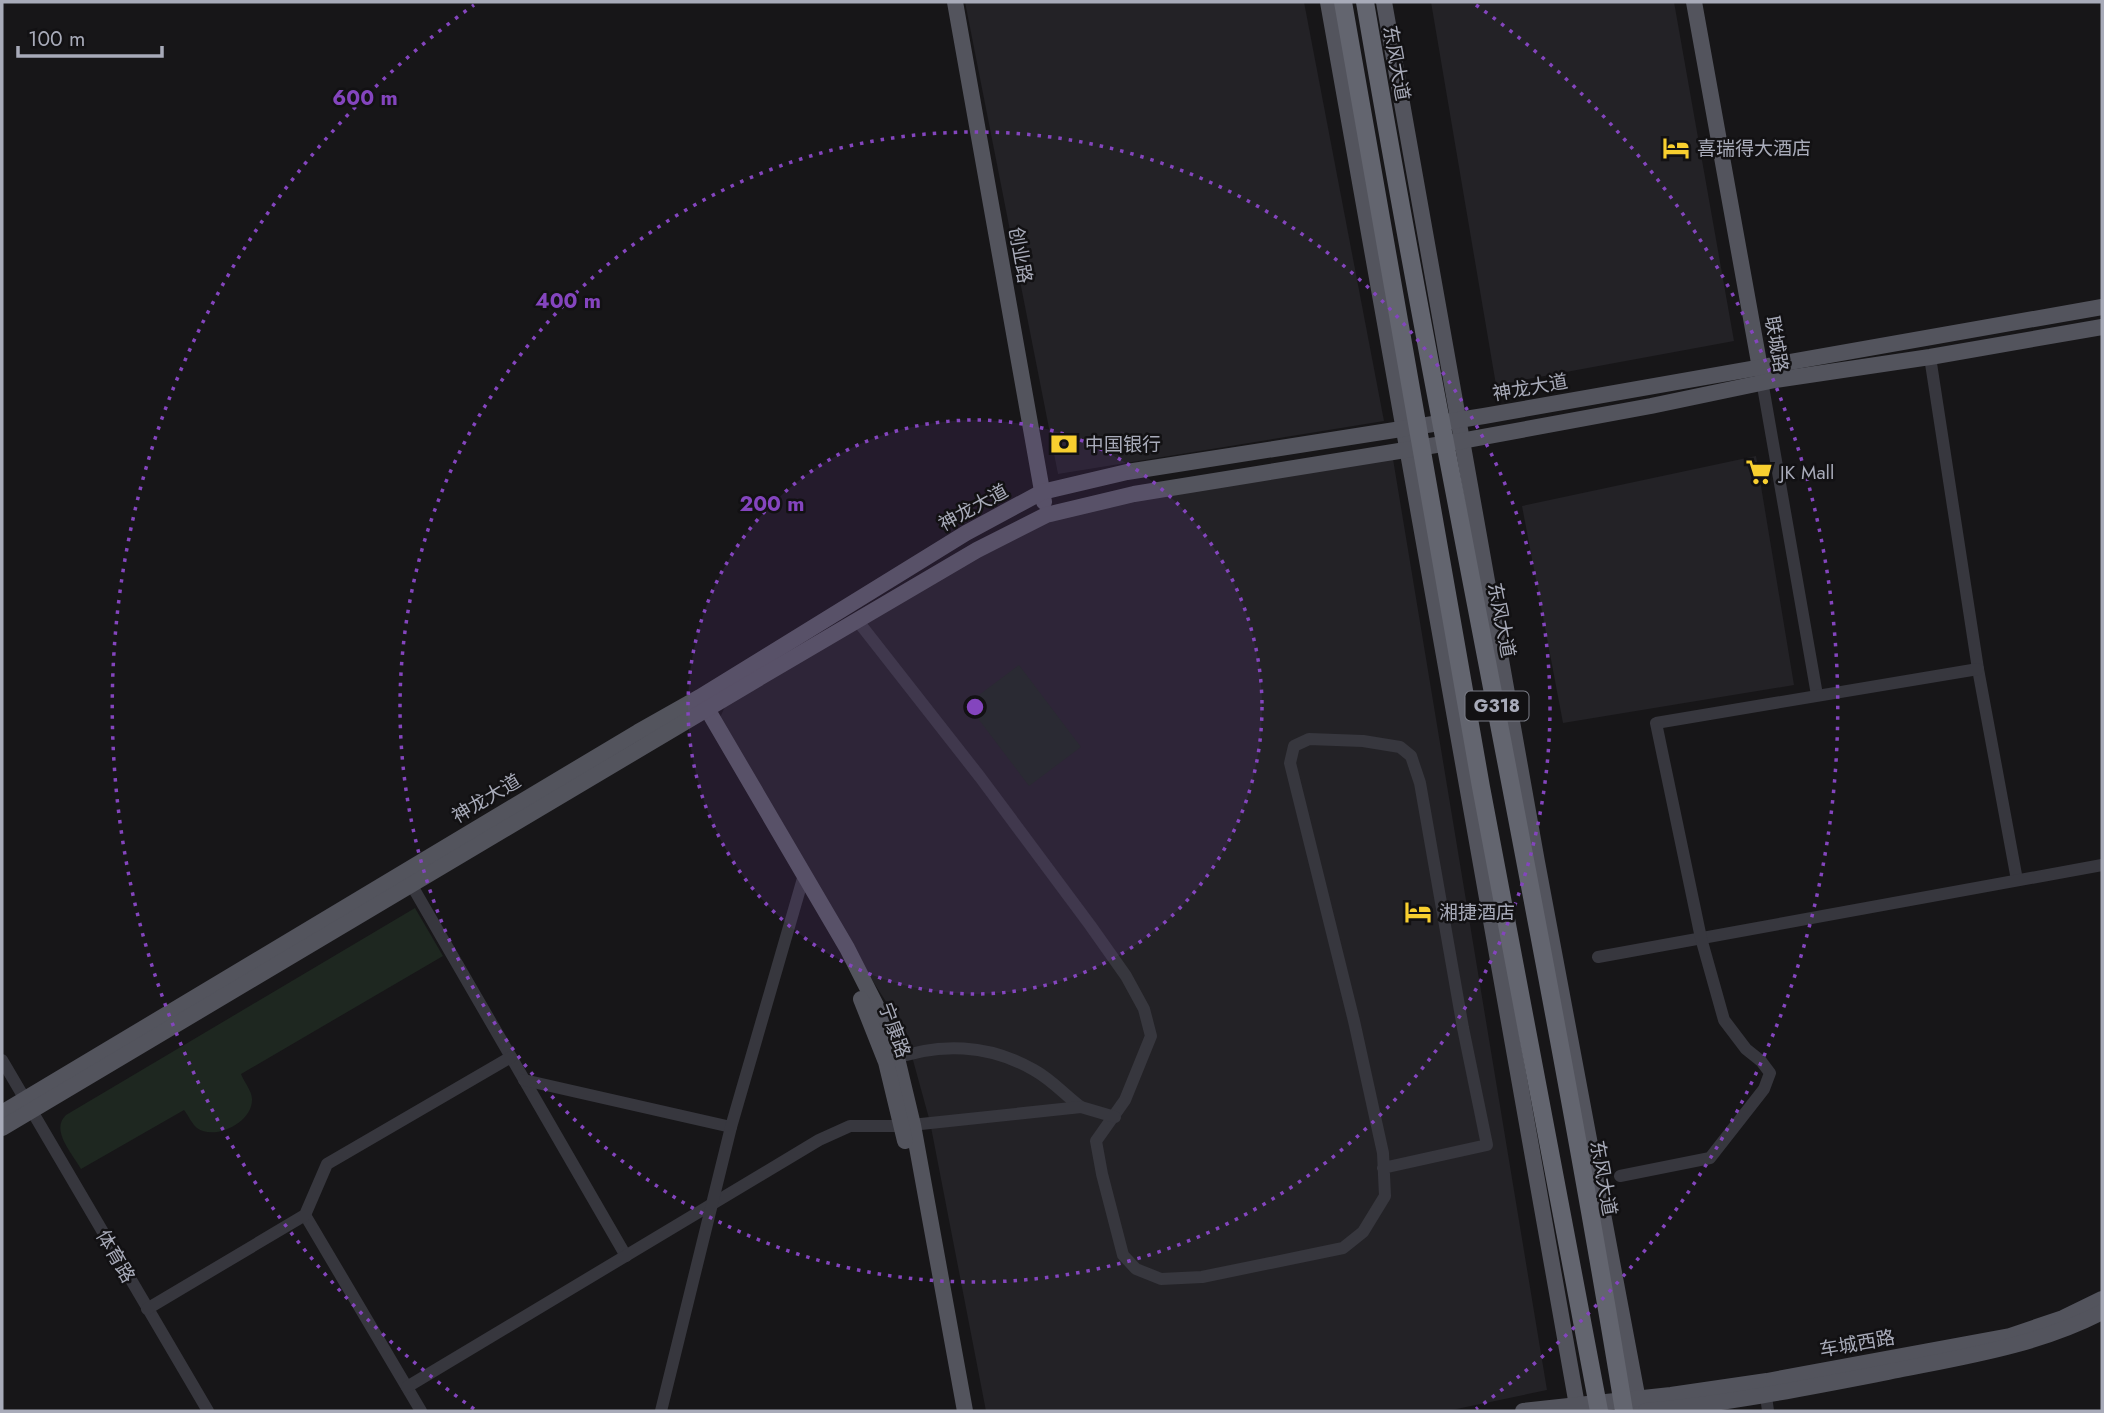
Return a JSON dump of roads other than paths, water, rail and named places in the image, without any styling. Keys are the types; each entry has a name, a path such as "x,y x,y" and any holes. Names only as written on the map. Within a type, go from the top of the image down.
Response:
{"highway":[{"name":"G318","path":"1343,2 1484,801 1612,1407"},
{"name":"东风大道","path":"1365,2 1395,175 1509,769 1612,1407"}],"main road":[{"name":"创业路","path":"955,2 1045,515"},
{"path":"1328,2 1577,1408"},
{"path":"1384,2 1537,862 1642,1407"},
{"name":"联城路","path":"1694,2 1761,375"},
{"name":"神龙大道","path":"2,1128 28,1105 638,732 699,706 857,620 977,550 1045,515 1134,494 1651,406 1761,375 2102,307"},
{"name":"神龙大道","path":"2,1113 28,1105 411,884 699,706 966,533 1042,492 1127,472 1458,420 1761,375 1930,357 2102,327"},
{"name":"宁康路","path":"699,706 802,881 891,1060 907,1126 955,1411"},
{"path":"907,1126 965,1411"},
{"name":"车城西路","path":"1642,1407 2010,1336 2063,1318 2102,1300"},
{"name":"车城西路","path":"1523,1411 1767,1404 2012,1347 2069,1329 2102,1312"}],"street":[{"path":"1930,357 1978,669 2017,880"},
{"name":"联城路","path":"1761,375 1817,695"},
{"path":"857,620 1082,915 1126,976 1144,1009 1151,1035 1125,1100 1096,1141 1123,1255 1136,1269 1161,1279 1202,1277 1343,1248 1363,1232 1385,1196 1383,1153 1354,1021 1290,763 1294,746 1309,739 1363,741 1399,747 1411,756 1420,783 1463,1028 1487,1145 1384,1168"},
{"path":"1620,1176 1710,1158 1764,1089 1770,1073 1761,1061 1746,1049 1724,1020 1701,938 1656,723 1978,669"},
{"path":"1598,957 2102,865"},
{"path":"661,1411 731,1127 802,881"},
{"path":"411,884 626,1256"},
{"path":"891,1060 957,1046 977,1049 1032,1069 1054,1083 1082,1107"},
{"path":"147,1309 306,1216 327,1164 511,1057"},
{"name":"体育路","path":"2,1060 208,1411"},
{"path":"524,1080 731,1127"},
{"path":"407,1387 819,1140 850,1126 907,1126 1082,1107 1115,1117"},
{"path":"306,1216 421,1411"}],"place":[{"name":"喜瑞得大酒店","path":"1676,148"},
{"name":"中国银行","path":"1064,444"},
{"name":"JK Mall","path":"1759,472"},
{"name":"湘捷酒店","path":"1418,912"}]}
